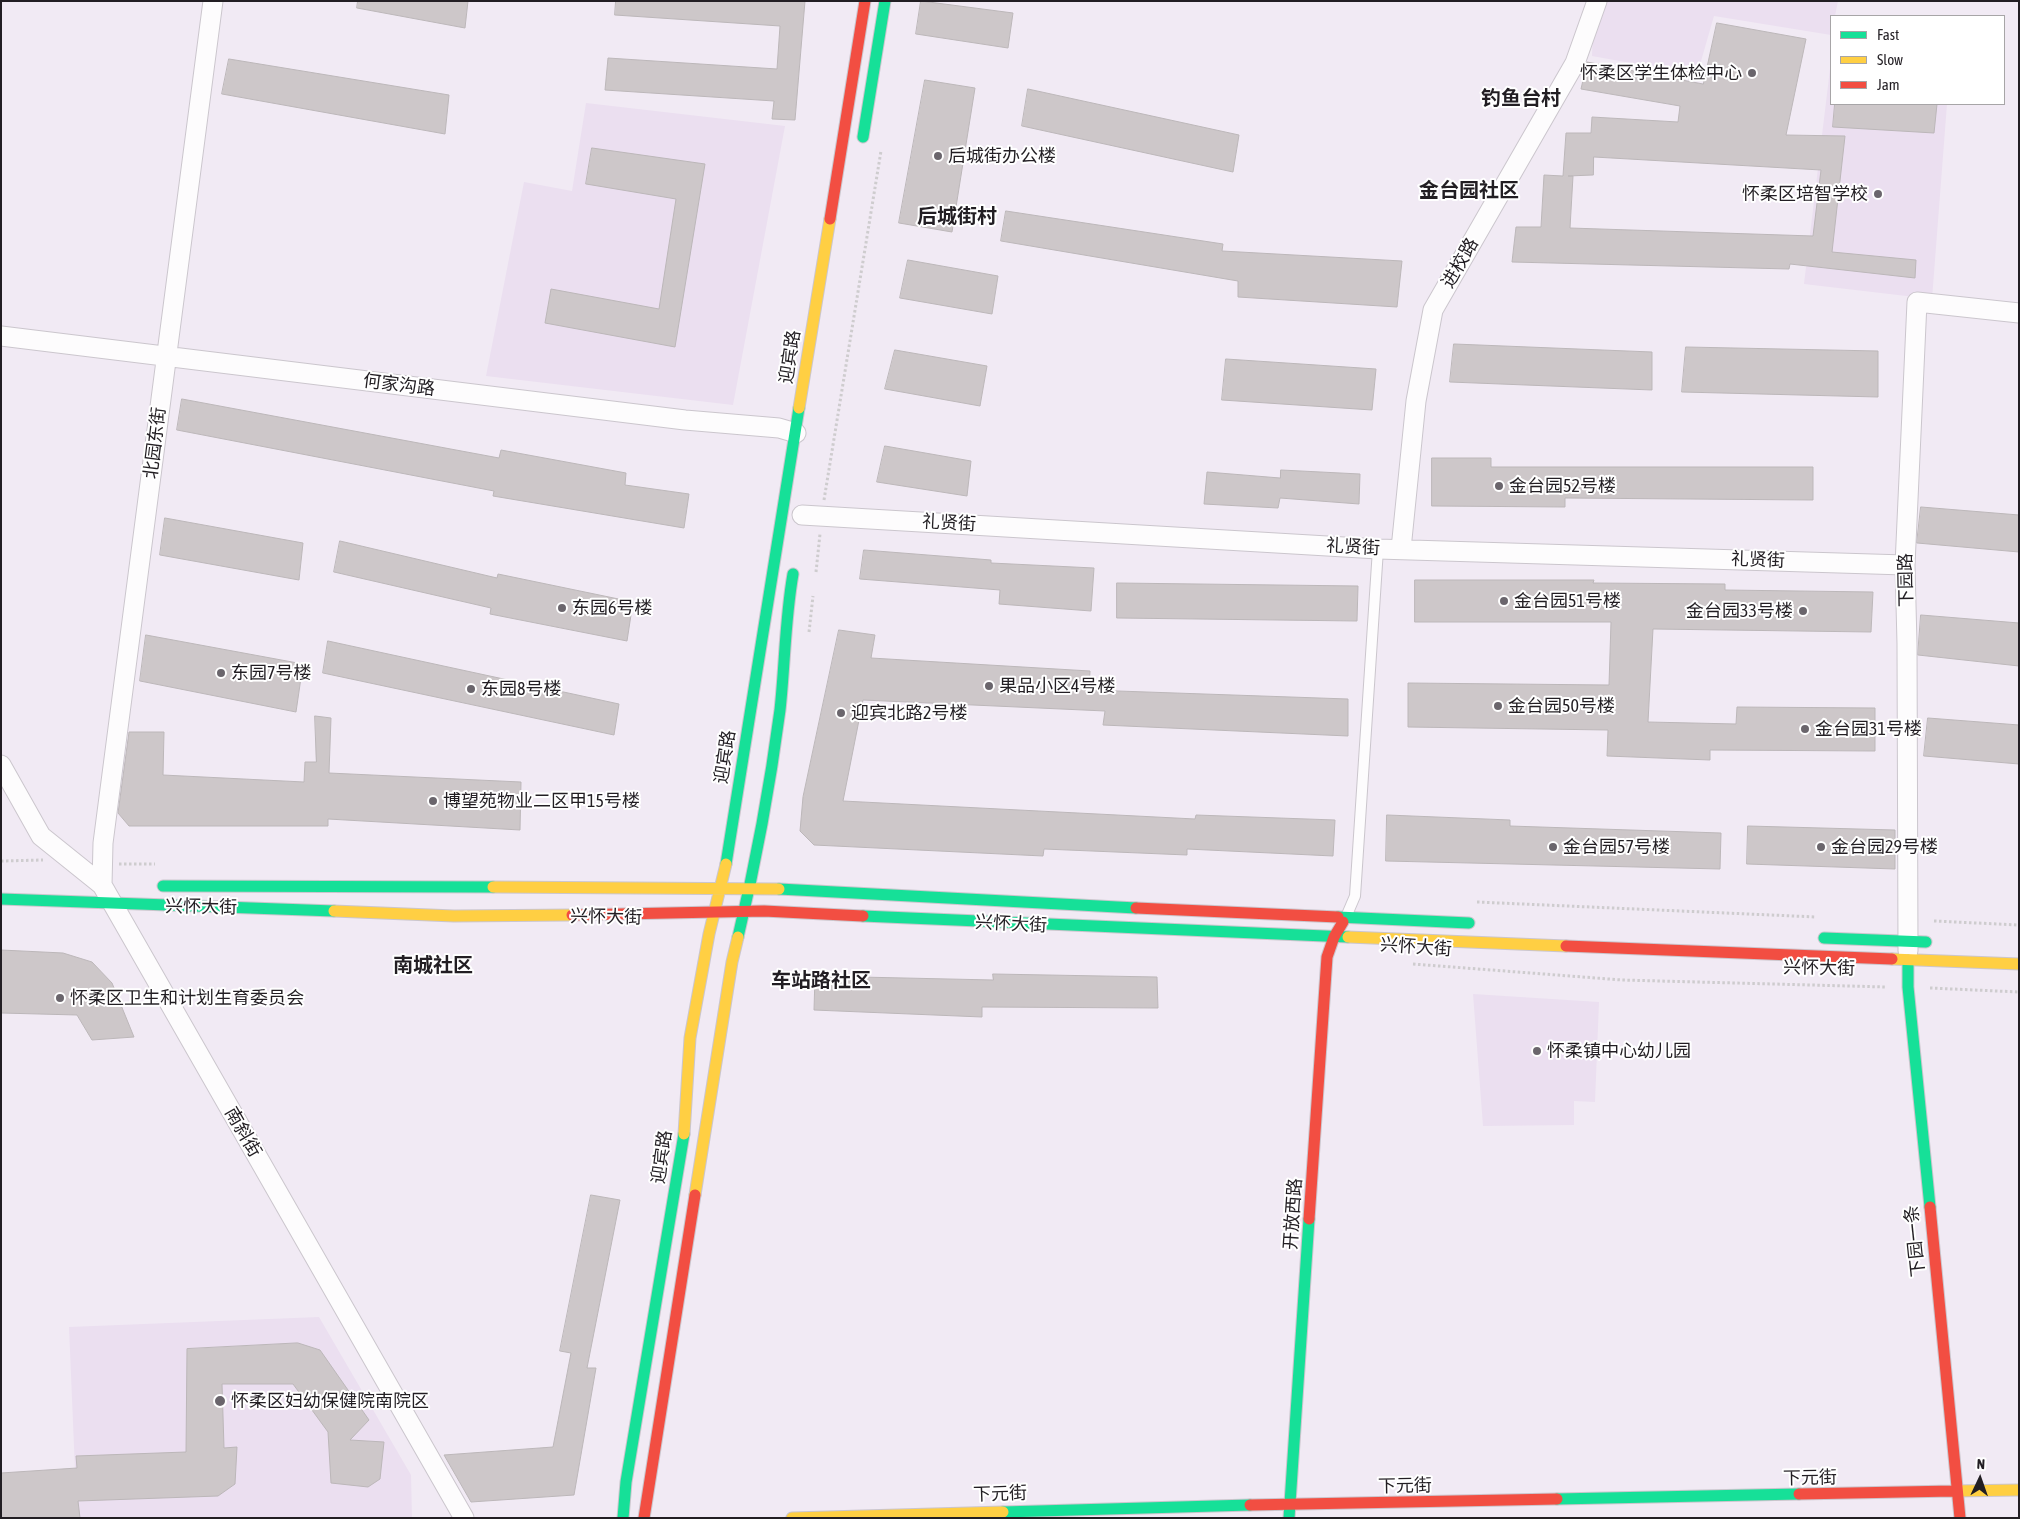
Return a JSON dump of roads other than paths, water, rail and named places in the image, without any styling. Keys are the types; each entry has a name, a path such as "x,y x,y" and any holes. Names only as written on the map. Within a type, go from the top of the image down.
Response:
{"main road":[{"name":"迎宾路","path":"623,1518 626,1482 684,1139 690,1038 720,888 796,433 865,1"},
{"path":"861,146 885,1"},
{"path":"644,1518 731,972 742,912 754,866 780,709 787,606 795,562"},
{"name":"兴怀大街","path":"151,886 720,888 1480,923"},
{"name":"兴怀大街","path":"1,899 102,889 454,916 774,912 2019,964"},
{"name":"开放西路","path":"1289,1518 1327,957 1334,936 1345,918"},
{"name":"兴怀大街","path":"1808,937 1937,942"},
{"name":"下园一条","path":"1908,960 1908,987 1959,1512"},
{"name":"下元街","path":"792,1518 1290,1504 2019,1490"}],"street":[{"name":"北园东街","path":"102,889 103,843 213,1"},
{"name":"进校路","path":"1400,549 1416,401 1433,310 1575,63 1597,1"},
{"name":"下园路","path":"1908,960 1908,644 1905,565 1917,302 2019,313"},
{"name":"何家沟路","path":"1,336 685,420 780,428 796,433"},
{"name":"礼贤街","path":"802,515 1378,549 1905,565"},
{"name":"南斜街","path":"1,765 41,836 102,889 464,1518"}],"lane":[{"path":"1345,918 1355,896 1378,549"}],"place":[{"name":"怀柔区学生体检中心","path":"1752,73"},
{"name":"后城街办公楼","path":"938,156"},
{"name":"怀柔区培智学校","path":"1878,194"},
{"name":"金台园52号楼","path":"1499,486"},
{"name":"金台园51号楼","path":"1504,601"},
{"name":"东园6号楼","path":"562,608"},
{"name":"金台园33号楼","path":"1803,611"},
{"name":"东园7号楼","path":"221,673"},
{"name":"果品小区4号楼","path":"989,686"},
{"name":"东园8号楼","path":"471,689"},
{"name":"金台园50号楼","path":"1498,706"},
{"name":"迎宾北路2号楼","path":"841,713"},
{"name":"金台园31号楼","path":"1805,729"},
{"name":"博望苑物业二区甲15号楼","path":"433,801"},
{"name":"金台园57号楼","path":"1553,847"},
{"name":"金台园29号楼","path":"1821,847"},
{"name":"怀柔区卫生和计划生育委员会","path":"60,998"},
{"name":"怀柔镇中心幼儿园","path":"1537,1051"},
{"name":"怀柔区妇幼保健院南院区","path":"220,1401"}],"district":[{"name":"钓鱼台村","path":"1521,99"},
{"name":"金台园社区","path":"1469,191"},
{"name":"后城街村","path":"957,217"},
{"name":"南城社区","path":"433,966"},
{"name":"车站路社区","path":"821,981"}]}
